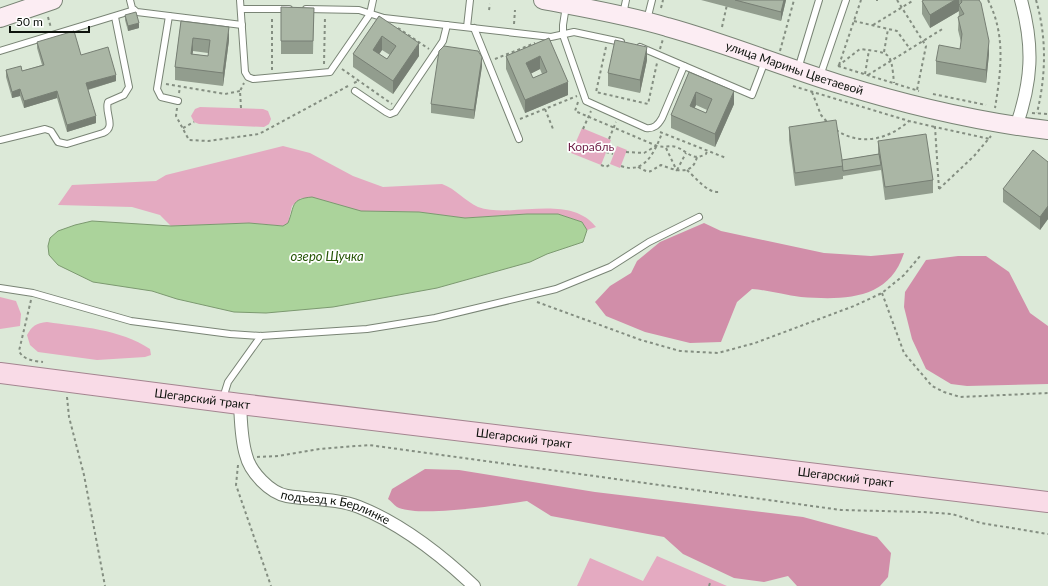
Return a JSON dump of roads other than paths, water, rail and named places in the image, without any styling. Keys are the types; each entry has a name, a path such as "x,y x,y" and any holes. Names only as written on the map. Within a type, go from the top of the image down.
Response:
{"main road":[{"name":"Шегарский тракт","path":"0,373 231,403 1048,502"}],"street":[{"name":"улица Марины Цветаевой","path":"543,0 566,4 624,8 647,21 705,38 766,59 795,78 816,85 894,100 1018,119 1048,130"},
{"path":"1018,119 1028,86 1031,55 1028,27 1021,0"},
{"path":"0,18 50,8"},
{"name":"подъезд к Берлинке","path":"231,403 246,457 261,480 273,490 286,496 344,503 359,507 406,532 435,553 474,586"}],"lane":[{"path":"130,0 134,10"},
{"path":"240,0 245,72 248,77 253,79 324,74 330,72 370,14 373,0"},
{"path":"467,27 470,0"},
{"path":"647,21 652,0"},
{"path":"795,78 819,0"},
{"path":"816,85 846,0"},
{"path":"566,4 563,34 586,101 646,128 651,128 658,125 662,118 684,66"},
{"path":"241,8 295,9"},
{"path":"302,9 359,10 384,18 551,37 574,32 631,44 752,95 766,59"},
{"path":"0,51 134,10 242,25"},
{"path":"170,16 158,83 158,92 161,97 178,101"},
{"path":"0,140 45,129 51,131 58,142 64,144 103,133 108,130 110,124 106,108 108,102 124,95 129,87 115,17"},
{"path":"355,91 390,114 399,108 445,36 447,25"},
{"path":"474,28 519,139"},
{"path":"0,288 33,293 131,321 230,334 261,336 368,329 435,318 556,289 610,267 649,242 699,217"},
{"path":"231,403 228,382 261,336"}],"water":[{"name":"озеро Щучка","path":"312,197 361,211 419,212 465,218 527,214 558,214 582,222 587,230 583,242 547,254 530,262 437,288 333,307 266,313 234,312 177,299 152,291 93,282 58,265 49,255 48,246 50,238 58,231 92,221 171,226 249,223 283,226 288,223 294,204 305,198"}],"park label":[{"name":"Корабль","path":"591,147"}]}
